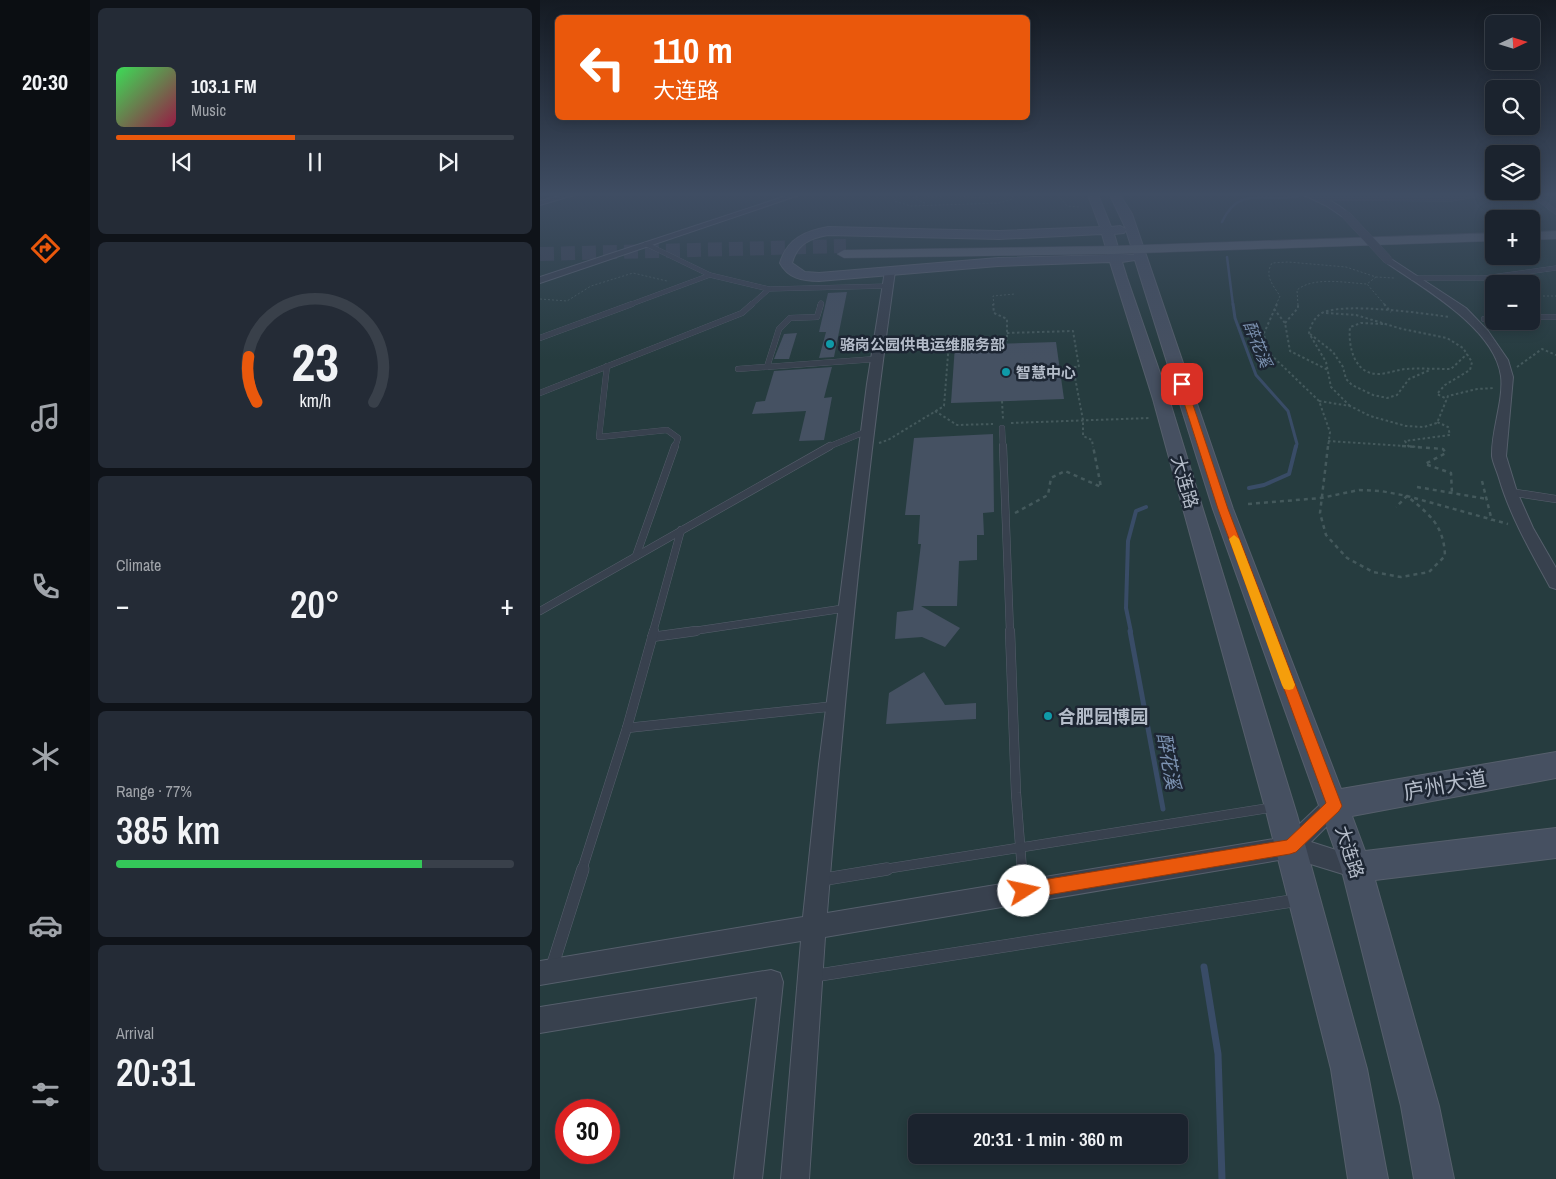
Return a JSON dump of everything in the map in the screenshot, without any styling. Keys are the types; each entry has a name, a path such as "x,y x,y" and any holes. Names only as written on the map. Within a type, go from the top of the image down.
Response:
{"main road":[{"path":"791,250 786,263 792,271 809,277 889,279 1081,250"},
{"name":"大连路","path":"1125,250 1167,418 1280,806 1349,1069 1368,1179"},
{"name":"大连路","path":"1125,250 1356,867 1420,1106 1434,1179"},
{"name":"庐州大道","path":"1334,806 1556,765"},
{"path":"1356,867 1556,843"}],"street":[{"path":"540,280 628,250"},
{"path":"1379,250 1388,260 1413,278 1479,320 1484,333 1502,360 1507,377 1499,456 1510,492 1526,528 1556,583"},
{"path":"795,1179 818,880 836,706 866,439 889,279"},
{"path":"1290,846 1334,806"},
{"path":"545,972 1290,846 1356,867"},
{"path":"540,1020 771,982 748,1179"}],"lane":[{"path":"658,250 710,275 770,289 889,279"},
{"path":"1413,278 1484,278 1556,268"},
{"path":"540,338 710,275"},
{"path":"540,386 543,392 742,313 770,289"},
{"path":"767,367 779,329 790,318 817,317 820,302"},
{"path":"1540,317 1556,317"},
{"path":"1479,320 1485,320"},
{"path":"738,369 876,359"},
{"path":"607,366 599,437 667,430 678,438 636,556"},
{"path":"1002,428 1015,775 1024,891"},
{"path":"540,611 832,445 866,439"},
{"path":"1510,492 1556,499"},
{"path":"545,972 627,728 681,530"},
{"path":"652,637 847,608"},
{"path":"627,728 836,706"},
{"path":"818,880 1280,806"},
{"path":"810,976 1304,898"}],"path":[{"path":"1407,496 1436,521 1446,542 1445,556 1429,572 1401,577 1373,572 1347,558 1326,535 1320,513 1330,432 1319,401 1266,350 1264,333 1280,296 1268,277 1268,269 1272,263 1288,262 1346,266 1376,277 1413,278"},
{"path":"540,300 567,301 591,286 633,273 670,281"},
{"path":"1285,323 1298,308 1298,290 1304,284 1326,282 1367,284 1376,277"},
{"path":"1367,284 1392,312"},
{"path":"866,439 888,440 944,406 949,342 1007,340 1007,319 994,313 993,296 1015,294"},
{"path":"1540,296 1556,296"},
{"path":"1274,309 1285,323 1290,351 1328,370"},
{"path":"1350,406 1332,387 1326,362 1309,333 1311,323 1322,313 1336,309 1418,312 1479,320"},
{"path":"1322,313 1356,314 1402,329 1447,338 1463,348 1472,362 1470,370 1445,385 1437,394 1447,400"},
{"path":"1389,325 1365,322 1354,324 1350,327 1351,345 1359,366 1363,370 1376,374 1401,369 1452,368 1467,354"},
{"path":"1005,514 1018,513 1048,495 1050,478 1065,471 1101,487 1092,440 1084,436 1083,420 1073,368 1079,367 1073,331 1007,333"},
{"path":"1309,333 1333,352 1343,367 1346,380 1373,395 1392,397 1397,395 1409,379 1431,369"},
{"path":"1516,368 1542,349 1556,355"},
{"path":"1319,401 1350,406 1370,416 1406,426 1424,427 1437,422 1448,396 1477,389 1505,388"},
{"path":"1002,401 1003,423 1167,418"},
{"path":"935,412 957,425 994,424"},
{"path":"1409,447 1405,442 1450,435 1448,427 1437,422"},
{"path":"1328,441 1442,448 1446,453 1424,464 1451,473 1452,494"},
{"path":"1482,481 1492,521"},
{"path":"1417,487 1487,499"},
{"path":"1248,504 1321,498 1359,490 1381,491 1407,496 1492,521 1526,528"},
{"path":"1396,507 1407,496"}],"green space":[{"name":"合肥园博园","path":"540,250 1485,250 1485,265 1540,265 1540,250 1556,250 1556,1179 540,1179"}],"building":[{"path":"847,292 834,357 819,358 826,332 819,332 828,293"},
{"path":"797,333 789,359 774,359 784,334"},
{"name":"智慧中心","path":"1056,342 1064,399 951,403 955,345"},
{"path":"832,367 824,398 832,397 824,440 799,441 806,411 752,414 756,402 765,401 774,371"},
{"path":"993,434 994,512 983,513 984,535 977,535 977,560 959,561 957,606 921,606 960,628 945,647 922,637 895,639 897,612 913,610 921,544 918,544 920,515 905,515 914,438"},
{"path":"924,672 945,705 976,703 976,719 886,724 889,693"}],"waterway":[{"name":"醉花溪","path":"1227,257 1233,305"},
{"name":"醉花溪","path":"1233,304 1235,318 1256,375 1288,411 1297,444 1296,447"},
{"name":"醉花溪","path":"1249,488 1264,485 1289,474 1296,446"},
{"name":"醉花溪","path":"1131,632 1126,608 1128,541 1136,511 1146,507"},
{"name":"醉花溪","path":"1130,631 1163,809"},
{"name":"醉花溪","path":"1204,967 1218,1054 1222,1179"}],"tunnel":[{"path":"540,254 692,250"}],"slow traffic":[{"path":"1234,539 1289,685"}],"place":[{"name":"骆岗公园供电运维服务部","path":"830,344"},
{"name":"智慧中心","path":"1006,372"},
{"name":"合肥园博园","path":"1048,716"}],"route":[{"path":"1024,891 1290,846 1334,806 1223,509 1182,384"}]}
